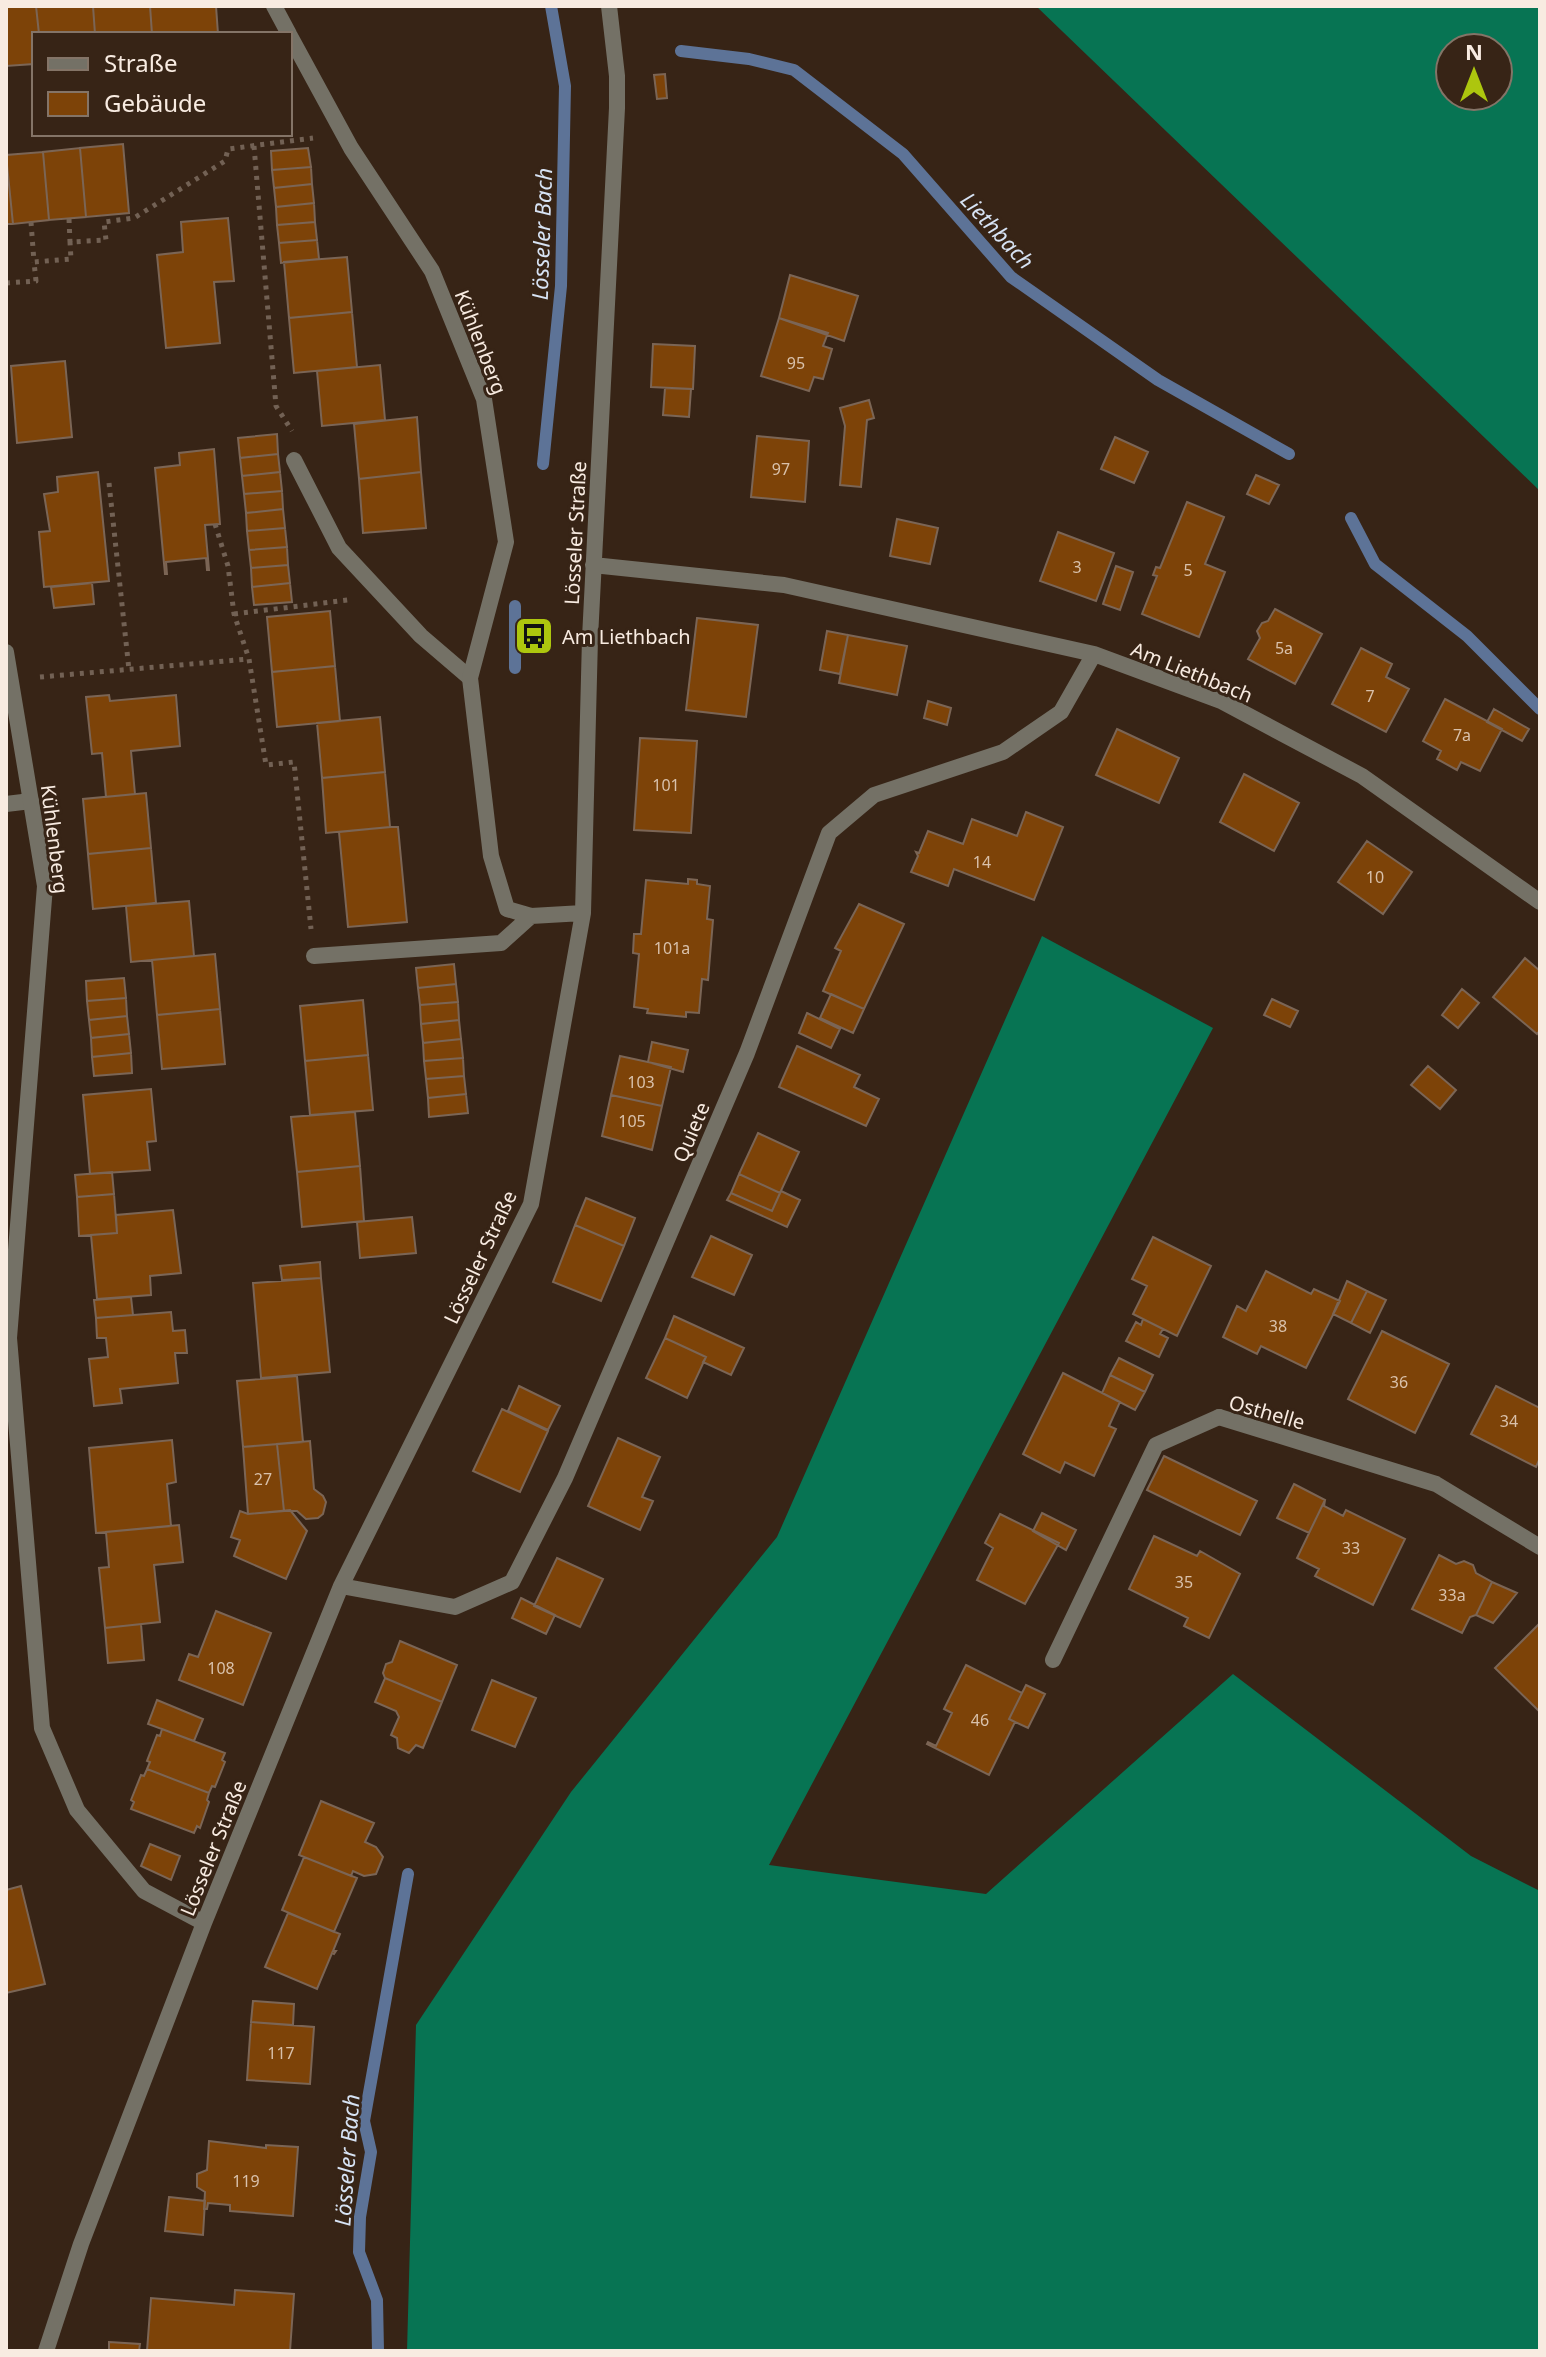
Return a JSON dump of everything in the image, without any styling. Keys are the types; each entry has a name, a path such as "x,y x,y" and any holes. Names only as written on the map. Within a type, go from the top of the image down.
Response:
{"street":[{"name":"Kühlenberg","path":"274,6 288,32"},
{"name":"Lösseler Straße","path":"46,2351 81,2244 204,1923 341,1586 531,1204 583,913 593,565 617,108 617,76 609,6"},
{"name":"Kühlenberg","path":"292,39 343,135 432,271 484,399 506,542 470,678 491,856 507,909 531,916"},
{"path":"294,460 339,548 421,636 470,678"},
{"name":"Am Liethbach","path":"593,565 784,585 1094,654 1221,701 1362,776 1540,902"},
{"name":"Kühlenberg","path":"6,652 45,886 9,1338 42,1728 77,1810 144,1891 204,1923"},
{"name":"Quiete","path":"341,1586 455,1607 512,1582 565,1478 741,1068 829,833 874,795 1003,752 1061,712 1094,654"},
{"path":"6,804 31,801"},
{"path":"314,956 501,943 531,916 583,913"},
{"name":"Osthelle","path":"1053,1660 1156,1445 1219,1417 1436,1484 1540,1547"}],"path":[{"path":"70,242 106,240 104,219 134,218 225,161 228,149 343,135"},
{"path":"254,146 276,406 292,432 294,460"},
{"path":"34,262 71,259 69,219"},
{"path":"6,283 36,281 31,222"},
{"path":"109,483 129,670"},
{"path":"215,524 228,566 234,614 249,659 266,765 294,762 314,956"},
{"path":"234,614 384,596"},
{"path":"11,680 249,659"}],"green space":[{"path":"1036,6 1540,6 1540,491"},
{"path":"1042,936 1213,1028 769,1865 986,1894 1233,1674 1471,1856 1540,1891 1540,2349 407,2351 416,2025 571,1792 777,1537"}],"building":[{"path":"6,6 36,6 39,32 32,32 32,64 6,66"},
{"path":"36,6 93,6 95,32 39,32"},
{"path":"93,6 150,6 152,32 95,32"},
{"path":"150,6 216,6 218,32 152,32"},
{"path":"665,74 667,98 657,99 654,75"},
{"path":"123,144 129,213 86,217 80,148"},
{"path":"80,148 86,217 49,220 43,152"},
{"path":"308,148 311,167 272,170 271,151"},
{"path":"43,152 49,220 13,224 6,155"},
{"path":"6,155 13,224 6,224"},
{"path":"311,167 312,184 274,188 272,170"},
{"path":"312,184 314,203 276,207 274,188"},
{"path":"314,203 315,222 277,225 276,207"},
{"path":"228,218 234,281 214,282 220,343 166,348 157,255 183,252 181,222"},
{"path":"315,222 317,240 279,243 277,225"},
{"path":"317,240 319,259 281,263 279,243"},
{"path":"347,257 352,312 289,318 284,262"},
{"path":"790,275 858,296 844,341 779,318"},
{"path":"352,312 357,367 294,373 289,318"},
{"path":"779,318 828,333 823,346 832,349 823,379 814,377 809,391 761,376"},
{"path":"653,344 695,346 693,389 651,387"},
{"path":"65,361 72,437 17,443 11,366"},
{"path":"380,365 385,420 322,426 317,371"},
{"path":"665,388 691,389 689,417 663,415"},
{"path":"869,400 874,418 867,420 861,487 840,485 845,426 840,408"},
{"path":"417,417 421,472 359,479 354,424"},
{"path":"277,434 278,454 240,458 238,438"},
{"path":"757,436 809,441 805,502 751,497"},
{"path":"1115,437 1148,452 1134,483 1101,469"},
{"path":"214,449 220,524 205,525 209,570 206,558 166,562 165,574 155,468 180,465 179,453"},
{"path":"278,454 280,472 242,476 240,458"},
{"path":"98,472 109,581 44,587 39,532 50,531 44,494 58,492 57,477"},
{"path":"280,472 282,491 244,494 242,476"},
{"path":"421,472 426,528 363,533 359,479"},
{"path":"1256,475 1279,485 1269,504 1247,494"},
{"path":"282,491 283,509 246,513 244,494"},
{"path":"1187,502 1224,517 1205,564 1225,572 1199,637 1142,614 1157,576 1153,575 1156,567 1160,568"},
{"path":"283,509 285,528 247,531 246,513"},
{"path":"897,519 938,528 930,564 890,556"},
{"path":"285,528 287,547 249,550 247,531"},
{"path":"1058,532 1114,553 1096,601 1040,581"},
{"path":"287,547 288,565 251,568 249,550"},
{"path":"288,565 290,583 252,587 251,568"},
{"path":"1116,566 1133,572 1120,610 1103,604"},
{"path":"92,583 94,604 54,608 51,587"},
{"path":"290,583 292,602 254,605 252,587"},
{"path":"1275,609 1322,634 1295,684 1248,659 1260,638 1257,631"},
{"path":"330,611 335,666 272,672 267,617"},
{"path":"697,618 758,625 746,717 686,710"},
{"path":"827,631 848,635 840,674 820,670"},
{"path":"848,635 907,646 897,695 839,683"},
{"path":"1361,648 1392,664 1386,677 1409,689 1386,732 1332,704"},
{"path":"335,666 340,721 277,727 272,672"},
{"path":"109,695 110,701 176,695 180,746 131,751 135,794 106,797 102,753 92,754 86,697"},
{"path":"1445,699 1502,729 1480,771 1461,762 1457,770 1437,759 1441,751 1423,741"},
{"path":"928,701 951,708 947,725 924,718"},
{"path":"1494,709 1529,729 1522,741 1487,722"},
{"path":"380,717 385,772 322,778 317,723"},
{"path":"1117,729 1179,758 1159,803 1096,775"},
{"path":"640,738 697,741 691,833 634,830"},
{"path":"385,772 390,827 326,833 322,778"},
{"path":"1244,774 1299,803 1274,851 1220,822"},
{"path":"146,793 151,848 88,854 83,799"},
{"path":"1026,812 1063,827 1034,900 954,869 948,886 911,872 918,856 916,852 919,853 928,831 963,844 972,819 1017,836"},
{"path":"398,827 407,922 348,927 339,832"},
{"path":"1367,841 1412,872 1383,914 1338,882"},
{"path":"151,848 156,903 93,909 88,854"},
{"path":"688,879 710,886 707,919 713,920 708,980 702,979 699,1013 686,1012 686,1017 647,1013 648,1009 634,1007 639,954 633,953 634,934 641,934 646,880 688,884"},
{"path":"189,901 194,956 131,962 126,906"},
{"path":"859,904 904,924 864,1009 823,991 841,951 835,948"},
{"path":"215,954 220,1009 157,1015 152,960"},
{"path":"1525,958 1540,971 1540,1030 1537,1034 1493,997"},
{"path":"454,964 456,984 418,988 416,968"},
{"path":"124,978 126,998 87,1001 86,981"},
{"path":"456,984 458,1002 420,1005 418,988"},
{"path":"1462,989 1479,1003 1458,1028 1442,1015"},
{"path":"831,994 864,1009 853,1033 820,1018"},
{"path":"126,998 127,1016 89,1020 87,1001"},
{"path":"1272,999 1298,1011 1290,1027 1264,1015"},
{"path":"363,1000 368,1055 305,1061 300,1006"},
{"path":"458,1002 459,1020 421,1024 420,1005"},
{"path":"220,1009 225,1064 162,1069 157,1015"},
{"path":"807,1013 840,1029 831,1048 799,1033"},
{"path":"127,1016 129,1034 91,1038 89,1020"},
{"path":"459,1020 461,1039 423,1043 421,1024"},
{"path":"129,1034 131,1053 92,1057 91,1038"},
{"path":"461,1039 463,1058 424,1061 423,1043"},
{"path":"652,1042 688,1050 683,1072 648,1062"},
{"path":"797,1046 860,1075 854,1087 879,1099 866,1126 779,1087"},
{"path":"131,1053 132,1073 94,1076 92,1057"},
{"path":"368,1055 373,1110 310,1115 305,1061"},
{"path":"620,1056 671,1067 662,1106 611,1095"},
{"path":"463,1058 464,1076 426,1079 424,1061"},
{"path":"1428,1066 1456,1090 1440,1109 1411,1085"},
{"path":"464,1076 466,1094 428,1098 426,1079"},
{"path":"151,1089 156,1141 147,1142 150,1170 90,1174 83,1095"},
{"path":"466,1094 468,1113 429,1117 428,1098"},
{"path":"611,1095 662,1106 652,1150 602,1136"},
{"path":"355,1112 360,1166 297,1172 291,1117"},
{"path":"758,1133 799,1152 780,1193 739,1174"},
{"path":"360,1166 364,1221 302,1227 297,1172"},
{"path":"112,1172 114,1194 77,1197 75,1175"},
{"path":"739,1174 780,1193 772,1211 731,1193"},
{"path":"781,1191 800,1200 787,1227 727,1200 731,1193 772,1211"},
{"path":"114,1194 117,1233 79,1236 77,1197"},
{"path":"586,1198 635,1218 624,1246 575,1225"},
{"path":"173,1210 181,1273 150,1276 151,1295 97,1299 91,1235 117,1233 116,1215"},
{"path":"412,1217 416,1253 360,1258 357,1222"},
{"path":"575,1225 624,1246 601,1301 553,1282"},
{"path":"711,1236 752,1255 734,1295 692,1277"},
{"path":"1153,1237 1211,1266 1177,1336 1133,1314 1147,1286 1132,1279"},
{"path":"320,1262 321,1278 282,1280 280,1266"},
{"path":"1266,1271 1311,1294 1314,1289 1340,1301 1306,1368 1261,1346 1257,1354 1223,1337 1237,1306 1246,1311"},
{"path":"321,1278 330,1372 261,1378 253,1283"},
{"path":"1347,1281 1367,1291 1351,1323 1333,1314"},
{"path":"1367,1291 1386,1300 1370,1333 1351,1323"},
{"path":"131,1297 133,1315 96,1318 94,1300"},
{"path":"171,1312 173,1331 185,1330 187,1353 175,1353 178,1383 120,1389 122,1403 94,1406 89,1359 108,1357 106,1338 97,1338 96,1318"},
{"path":"674,1316 744,1348 731,1375 703,1362 706,1357 665,1338"},
{"path":"1143,1319 1163,1329 1160,1334 1168,1338 1159,1357 1126,1341 1136,1322 1141,1325"},
{"path":"1382,1331 1449,1364 1415,1433 1348,1399"},
{"path":"665,1338 706,1357 687,1398 646,1378"},
{"path":"1119,1358 1153,1375 1145,1392 1110,1375"},
{"path":"1063,1373 1120,1402 1109,1426 1116,1429 1094,1476 1065,1462 1060,1473 1023,1454"},
{"path":"1110,1375 1145,1392 1135,1410 1102,1393"},
{"path":"297,1376 303,1442 243,1447 237,1381"},
{"path":"519,1386 560,1406 548,1430 508,1411"},
{"path":"1496,1386 1540,1408 1540,1458 1536,1467 1471,1434"},
{"path":"502,1409 548,1431 520,1492 473,1471"},
{"path":"618,1438 660,1457 642,1497 653,1501 640,1530 588,1506"},
{"path":"172,1440 176,1482 167,1484 171,1526 96,1533 89,1448"},
{"path":"310,1441 314,1489 326,1502 323,1514 318,1518 306,1519 297,1511 284,1511 277,1444"},
{"path":"277,1444 284,1511 248,1514 243,1447"},
{"path":"1164,1456 1257,1501 1240,1535 1147,1490"},
{"path":"1294,1484 1325,1500 1309,1533 1277,1518"},
{"path":"1325,1500 1324,1506 1343,1516 1346,1510 1405,1539 1373,1605 1315,1576 1319,1569 1297,1558"},
{"path":"290,1510 307,1531 286,1579 234,1556 240,1540 231,1537 240,1511 248,1514"},
{"path":"1042,1513 1076,1530 1066,1550 1033,1531"},
{"path":"1000,1514 1059,1543 1025,1604 977,1580 993,1548 985,1543"},
{"path":"179,1525 183,1562 154,1565 160,1622 105,1628 99,1568 109,1567 106,1532"},
{"path":"1154,1536 1197,1556 1200,1551 1240,1574 1209,1638 1184,1626 1188,1618 1129,1589"},
{"path":"1439,1555 1456,1564 1464,1561 1473,1565 1476,1573 1492,1582 1476,1615 1470,1617 1462,1633 1412,1609"},
{"path":"557,1558 603,1579 580,1627 534,1606"},
{"path":"1492,1582 1517,1593 1493,1623 1476,1615"},
{"path":"521,1598 555,1615 546,1634 512,1618"},
{"path":"216,1611 271,1633 243,1705 179,1680 189,1654 198,1657"},
{"path":"1540,1623 1540,1712 1495,1668"},
{"path":"141,1624 144,1660 108,1663 105,1628"},
{"path":"400,1641 457,1665 442,1702 385,1678 386,1664 392,1662"},
{"path":"966,1665 1022,1693 1009,1719 1015,1722 989,1775 927,1744 936,1746 952,1713 944,1709"},
{"path":"385,1678 442,1702 423,1748 416,1745 409,1753 398,1748 397,1738 391,1735 399,1717 396,1711 375,1702"},
{"path":"492,1680 536,1698 515,1747 472,1730"},
{"path":"1026,1685 1045,1694 1028,1728 1009,1719"},
{"path":"157,1700 203,1719 194,1741 148,1724"},
{"path":"162,1729 225,1753 222,1760 225,1762 215,1787 212,1786 209,1793 147,1769 150,1762 147,1761"},
{"path":"147,1769 209,1793 200,1828 197,1826 194,1833 131,1809 134,1802 131,1800 141,1775 144,1776"},
{"path":"321,1801 374,1823 365,1842 376,1847 383,1857 376,1874 364,1876 353,1871 351,1876 299,1855"},
{"path":"150,1844 180,1856 171,1880 141,1866"},
{"path":"304,1857 357,1878 334,1932 282,1910"},
{"path":"21,1886 45,1984 6,1993 6,1890"},
{"path":"288,1913 340,1934 333,1951 336,1951 332,1953 317,1989 265,1967"},
{"path":"253,2001 294,2004 293,2025 251,2022"},
{"path":"251,2022 314,2027 310,2084 247,2080"},
{"path":"209,2141 266,2148 266,2145 298,2147 293,2216 230,2211 230,2205 208,2203 207,2209 204,2209 205,2192 197,2187 197,2174 207,2170"},
{"path":"169,2197 205,2201 203,2235 165,2231"},
{"path":"235,2290 294,2294 290,2351 147,2351 151,2298 234,2305"},
{"path":"109,2342 140,2344 139,2351 109,2351"}],"waterway":[{"name":"Lösseler Bach","path":"543,464 561,286 565,86 551,6"},
{"name":"Liethbach","path":"681,51 749,59 794,70 903,154 1011,277 1158,380 1289,454"},
{"name":"Liethbach","path":"1351,518 1375,564 1467,636 1540,709"},
{"name":"Lösseler Bach","path":"515,606 515,668"},
{"name":"Lösseler Bach","path":"378,2351 377,2300 359,2252 360,2217 371,2152 364,2121 408,1874"}],"place":[{"name":"Am Liethbach","path":"534,636"}]}
